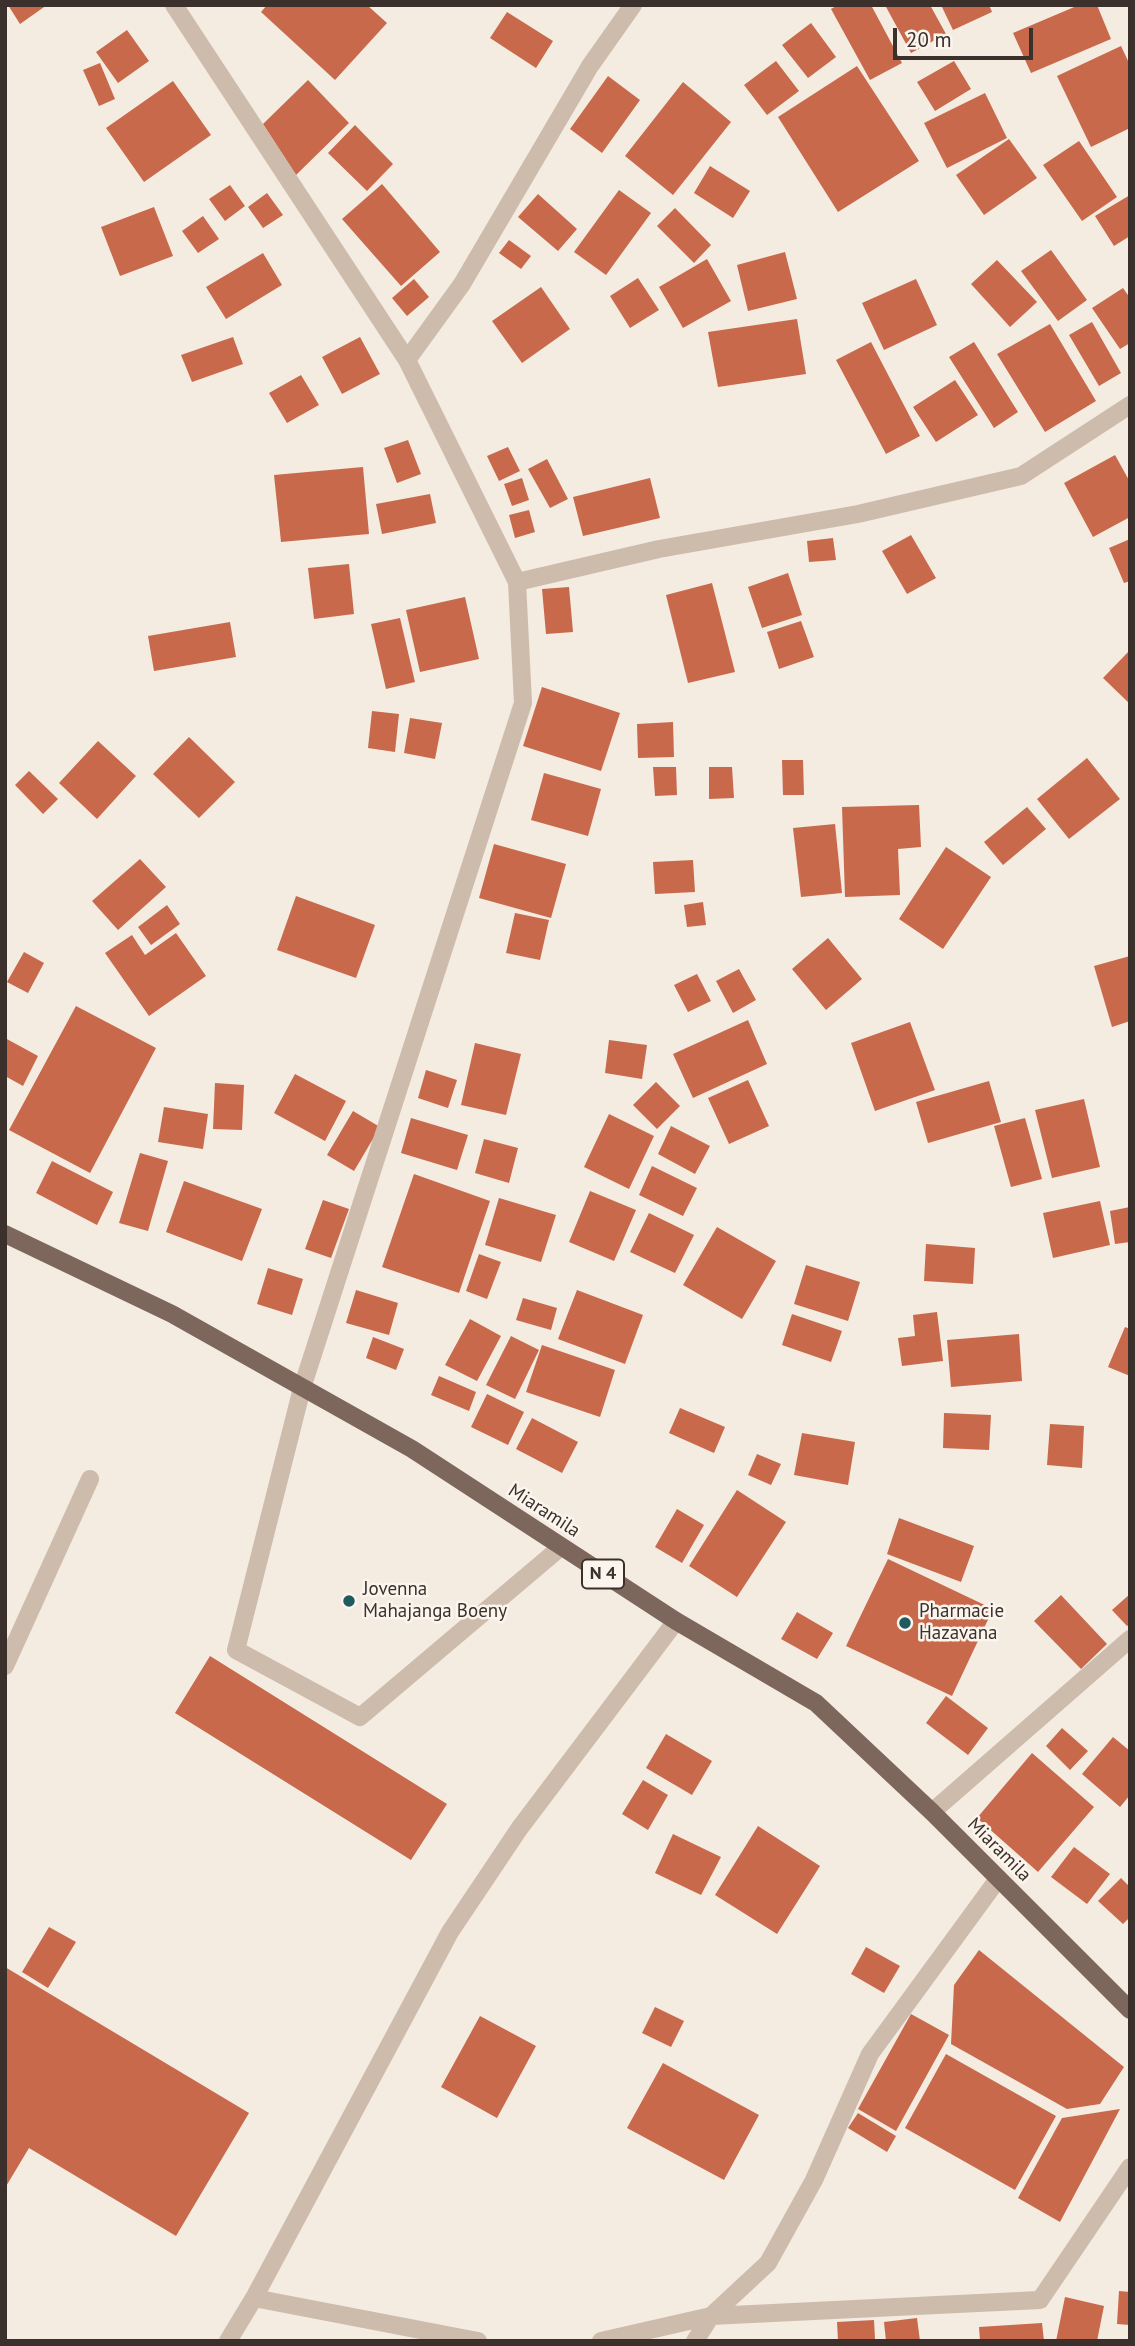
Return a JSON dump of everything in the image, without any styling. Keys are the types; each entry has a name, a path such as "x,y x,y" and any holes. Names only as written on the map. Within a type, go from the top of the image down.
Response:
{"main road":[{"name":"Miaramila","path":"5,1234 172,1314 412,1449 676,1620 816,1703 932,1812 1130,2010"}],"street":[{"path":"174,5 407,360 517,582 523,703 302,1388 236,1650 360,1717 561,1547"},
{"path":"407,360 462,284 590,66 633,5"},
{"path":"517,582 659,549 858,514 1021,476 1130,405"},
{"path":"5,1666 90,1479"},
{"path":"228,2341 254,2298 450,1932 519,1829 676,1620"},
{"path":"932,1812 1130,1639"},
{"path":"695,2341 711,2316 768,2263 814,2180 870,2054 998,1879"},
{"path":"601,2341 711,2316 1040,2300 1130,2167"},
{"path":"254,2298 478,2341"}],"building":[{"path":"8,5 47,5 20,24"},
{"path":"267,5 367,5 387,23 335,80 261,12"},
{"path":"838,5 871,5 902,63 870,80 831,9"},
{"path":"885,5 930,5 946,34 911,53"},
{"path":"941,5 989,5 992,12 953,30"},
{"path":"1079,5 1097,5 1111,39 1031,73 1013,33"},
{"path":"507,12 553,41 536,68 490,38"},
{"path":"811,23 836,57 808,78 782,45"},
{"path":"127,30 149,61 118,83 96,52"},
{"path":"1121,46 1130,65 1130,128 1091,147 1057,76"},
{"path":"776,61 799,91 767,115 744,85"},
{"path":"954,61 971,89 935,111 917,82"},
{"path":"100,63 115,99 99,106 83,70"},
{"path":"857,66 919,161 838,212 778,117"},
{"path":"608,76 640,100 602,153 570,129"},
{"path":"308,80 349,123 296,175 263,124"},
{"path":"173,81 211,135 144,182 106,128"},
{"path":"683,82 731,122 673,195 625,156"},
{"path":"985,93 1007,138 947,168 924,123"},
{"path":"355,125 393,164 367,191 328,153"},
{"path":"1009,139 1037,178 984,215 956,175"},
{"path":"1079,141 1117,197 1082,221 1043,165"},
{"path":"710,166 750,191 733,218 694,193"},
{"path":"382,184 440,252 401,286 342,219"},
{"path":"230,185 245,206 225,221 209,199"},
{"path":"619,190 651,213 606,275 574,252"},
{"path":"267,193 283,215 263,228 248,207"},
{"path":"538,194 577,229 558,251 518,217"},
{"path":"1130,195 1130,236 1114,246 1095,216"},
{"path":"154,207 173,256 120,276 101,227"},
{"path":"675,208 711,245 694,263 657,226"},
{"path":"203,216 219,239 198,253 182,231"},
{"path":"509,240 531,256 521,269 499,253"},
{"path":"1051,250 1087,300 1058,321 1021,271"},
{"path":"785,252 797,299 748,311 737,265"},
{"path":"263,253 282,285 226,319 206,287"},
{"path":"707,259 731,301 683,328 659,287"},
{"path":"997,260 1037,302 1010,327 971,284"},
{"path":"638,278 659,310 630,328 610,296"},
{"path":"414,279 429,297 407,316 392,298"},
{"path":"916,279 937,325 884,350 862,303"},
{"path":"541,287 570,329 522,363 492,321"},
{"path":"1123,288 1130,298 1130,343 1120,349 1092,308"},
{"path":"797,319 806,374 718,387 708,332"},
{"path":"1092,322 1121,373 1099,386 1069,335"},
{"path":"1050,324 1096,401 1045,432 997,354"},
{"path":"233,337 243,364 192,382 181,355"},
{"path":"360,337 380,374 342,394 322,357"},
{"path":"871,342 920,436 886,454 836,360"},
{"path":"974,342 1018,412 994,428 949,357"},
{"path":"301,375 319,405 287,423 269,393"},
{"path":"955,380 978,415 936,442 913,407"},
{"path":"408,440 421,474 397,483 384,448"},
{"path":"508,447 520,471 499,481 487,456"},
{"path":"1115,455 1130,482 1130,517 1093,537 1064,483"},
{"path":"547,459 568,499 550,508 528,469"},
{"path":"363,467 369,534 281,542 274,475"},
{"path":"522,478 529,500 512,506 504,484"},
{"path":"650,478 660,518 583,536 573,497"},
{"path":"430,494 436,523 382,534 376,504"},
{"path":"529,510 535,532 515,538 509,515"},
{"path":"911,535 936,578 907,594 882,551"},
{"path":"833,538 836,560 809,562 807,541"},
{"path":"1130,539 1130,581 1124,583 1109,548"},
{"path":"349,564 354,614 314,619 308,568"},
{"path":"788,573 802,615 762,628 748,587"},
{"path":"712,583 735,672 688,683 666,595"},
{"path":"569,587 573,632 546,634 542,589"},
{"path":"465,597 479,659 420,672 406,610"},
{"path":"400,618 415,682 386,689 371,624"},
{"path":"801,621 814,657 779,669 767,632"},
{"path":"230,622 236,657 154,671 148,636"},
{"path":"1130,650 1130,704 1103,678"},
{"path":"542,687 620,713 601,771 523,746"},
{"path":"372,711 399,714 395,752 368,748"},
{"path":"410,718 442,723 435,759 404,753"},
{"path":"673,722 674,757 638,758 637,724"},
{"path":"189,737 235,782 199,818 153,774"},
{"path":"98,741 136,776 97,819 59,783"},
{"path":"1087,758 1120,799 1069,839 1037,799"},
{"path":"782,760 803,760 804,795 783,795"},
{"path":"653,767 676,767 677,795 655,796"},
{"path":"709,767 732,767 734,798 709,799"},
{"path":"29,771 58,799 43,814 15,785"},
{"path":"544,773 601,789 588,836 531,820"},
{"path":"919,805 921,847 898,849 900,895 845,897 842,807"},
{"path":"1027,807 1046,829 1003,865 984,842"},
{"path":"835,824 842,893 801,897 793,828"},
{"path":"494,844 566,864 551,918 479,898"},
{"path":"946,847 991,877 943,949 899,919"},
{"path":"140,859 166,887 118,930 92,901"},
{"path":"693,860 695,892 655,894 653,862"},
{"path":"296,896 375,925 356,978 277,950"},
{"path":"703,902 706,925 687,927 684,905"},
{"path":"167,905 180,924 151,945 138,927"},
{"path":"515,913 549,920 540,960 506,953"},
{"path":"176,933 206,976 149,1016 105,953 132,935 145,955"},
{"path":"828,938 862,979 826,1010 792,969"},
{"path":"24,952 44,963 28,993 7,982"},
{"path":"1130,956 1130,1021 1112,1027 1094,966"},
{"path":"739,969 756,1000 733,1013 716,981"},
{"path":"697,974 711,1001 688,1012 674,985"},
{"path":"76,1006 156,1048 90,1173 9,1130"},
{"path":"748,1020 767,1064 693,1098 673,1054"},
{"path":"910,1022 935,1090 875,1111 851,1043"},
{"path":"5,1038 38,1056 23,1086 5,1076"},
{"path":"609,1040 647,1045 642,1079 605,1073"},
{"path":"475,1043 521,1054 506,1115 461,1105"},
{"path":"426,1070 457,1080 448,1108 418,1098"},
{"path":"295,1074 346,1101 325,1141 274,1113"},
{"path":"748,1080 769,1126 729,1144 708,1098"},
{"path":"989,1081 1001,1122 928,1143 916,1102"},
{"path":"656,1082 680,1106 657,1129 633,1105"},
{"path":"215,1083 244,1085 242,1130 213,1129"},
{"path":"1084,1099 1100,1167 1052,1178 1035,1110"},
{"path":"164,1107 208,1114 203,1149 158,1142"},
{"path":"353,1111 380,1127 354,1171 327,1155"},
{"path":"609,1114 654,1136 629,1189 584,1167"},
{"path":"411,1118 468,1135 457,1170 401,1153"},
{"path":"1025,1118 1042,1179 1011,1187 994,1126"},
{"path":"671,1126 710,1146 695,1174 658,1154"},
{"path":"484,1139 518,1148 509,1183 475,1173"},
{"path":"140,1153 168,1161 148,1231 119,1223"},
{"path":"52,1161 113,1192 97,1225 36,1193"},
{"path":"652,1166 697,1188 683,1216 639,1195"},
{"path":"414,1174 490,1201 459,1293 382,1267"},
{"path":"184,1181 262,1209 242,1261 166,1232"},
{"path":"590,1191 636,1210 614,1261 569,1242"},
{"path":"499,1198 556,1215 541,1262 485,1245"},
{"path":"323,1200 349,1209 331,1258 305,1249"},
{"path":"1100,1201 1110,1245 1053,1258 1043,1213"},
{"path":"1130,1207 1130,1242 1115,1244 1110,1211"},
{"path":"649,1213 694,1235 675,1273 630,1252"},
{"path":"717,1227 776,1261 742,1319 683,1285"},
{"path":"926,1244 975,1248 973,1284 924,1281"},
{"path":"479,1254 501,1262 487,1299 466,1291"},
{"path":"806,1265 860,1282 848,1321 794,1304"},
{"path":"268,1268 303,1279 292,1315 257,1304"},
{"path":"356,1290 398,1303 389,1335 346,1323"},
{"path":"577,1290 643,1315 625,1364 558,1339"},
{"path":"523,1298 557,1308 551,1330 516,1320"},
{"path":"937,1312 943,1361 902,1366 898,1338 915,1336 913,1315"},
{"path":"792,1314 842,1331 831,1362 782,1345"},
{"path":"470,1319 501,1336 477,1381 445,1365"},
{"path":"1125,1327 1130,1329 1130,1376 1108,1367"},
{"path":"1019,1334 1022,1381 951,1387 947,1340"},
{"path":"511,1336 539,1350 515,1399 486,1385"},
{"path":"373,1337 404,1349 396,1370 366,1358"},
{"path":"542,1345 615,1370 600,1417 526,1392"},
{"path":"439,1376 476,1392 469,1411 431,1395"},
{"path":"487,1394 524,1412 508,1445 471,1427"},
{"path":"680,1408 725,1427 714,1453 669,1433"},
{"path":"944,1413 991,1415 989,1450 943,1448"},
{"path":"532,1418 578,1442 562,1473 516,1449"},
{"path":"1050,1424 1084,1426 1082,1468 1047,1465"},
{"path":"802,1433 855,1442 848,1485 794,1475"},
{"path":"757,1454 781,1464 771,1485 748,1475"},
{"path":"737,1490 786,1522 737,1597 689,1566"},
{"path":"677,1509 704,1525 682,1563 655,1547"},
{"path":"899,1518 974,1546 961,1582 887,1554"},
{"path":"888,1559 993,1609 952,1696 846,1646"},
{"path":"1130,1594 1130,1624 1127,1626 1112,1610"},
{"path":"1061,1595 1107,1644 1081,1669 1034,1621"},
{"path":"797,1612 833,1633 817,1659 781,1639"},
{"path":"210,1656 447,1804 411,1860 175,1713"},
{"path":"946,1696 988,1728 968,1755 926,1723"},
{"path":"1062,1728 1088,1751 1070,1770 1046,1746"},
{"path":"666,1734 712,1761 692,1795 646,1768"},
{"path":"1113,1737 1130,1751 1130,1795 1120,1807 1082,1774"},
{"path":"1032,1753 1094,1807 1038,1872 977,1818"},
{"path":"643,1780 668,1795 648,1830 622,1814"},
{"path":"758,1826 820,1866 777,1934 715,1895"},
{"path":"673,1834 721,1857 701,1895 655,1873"},
{"path":"1074,1847 1110,1874 1087,1904 1051,1877"},
{"path":"1121,1878 1130,1887 1130,1917 1123,1924 1098,1901"},
{"path":"49,1927 76,1942 48,1988 22,1972"},
{"path":"866,1947 900,1966 884,1993 851,1974"},
{"path":"979,1950 1124,2067 1100,2104 1067,2109 951,2044 954,1985"},
{"path":"5,1967 249,2113 176,2236 29,2148 5,2188"},
{"path":"655,2007 684,2021 671,2047 642,2033"},
{"path":"911,2014 949,2035 896,2131 858,2109"},
{"path":"480,2016 536,2046 497,2118 441,2087"},
{"path":"946,2054 1056,2116 1015,2190 905,2128"},
{"path":"663,2063 759,2115 724,2180 627,2128"},
{"path":"1120,2109 1060,2222 1018,2198 1062,2118"},
{"path":"858,2113 896,2136 887,2152 848,2128"},
{"path":"1119,2291 1130,2292 1130,2325 1117,2324"},
{"path":"1065,2297 1104,2306 1097,2341 1056,2341"},
{"path":"917,2318 920,2341 886,2341 884,2322"},
{"path":"874,2320 875,2339 838,2341 837,2322"},
{"path":"1042,2323 1044,2341 980,2341 979,2327"}],"place":[{"name":"Jovenna Mahajanga Boeny","path":"349,1601"},
{"name":"Pharmacie Hazavana","path":"905,1623"}]}
